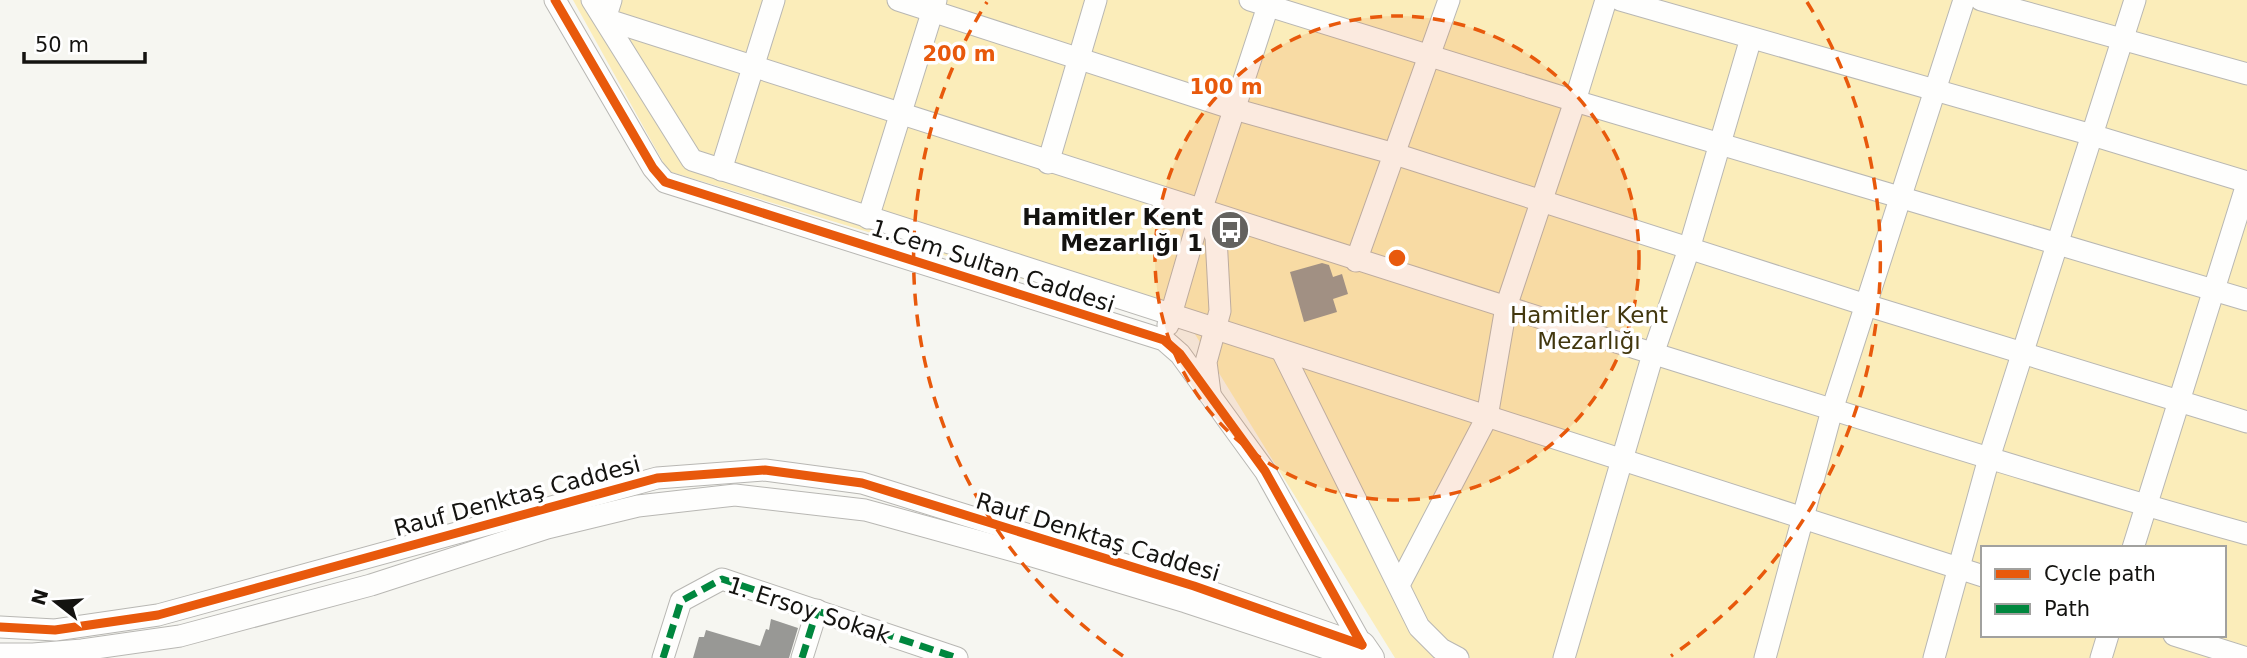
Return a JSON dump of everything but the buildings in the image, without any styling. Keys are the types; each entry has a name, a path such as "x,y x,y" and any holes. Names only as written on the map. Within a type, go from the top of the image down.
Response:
{"street":[{"name":"1.Cem Sultan Caddesi","path":"555,0 653,168 665,182 1164,340 1180,354 1265,471 1363,654"},
{"path":"592,0 608,10 753,67 1048,163 1832,410 2145,506 2247,534"},
{"path":"721,170 775,0"},
{"path":"898,0 935,5 1078,60 1234,109 1395,154 1866,305 2247,422"},
{"path":"1048,163 1096,0"},
{"path":"1356,261 1449,0"},
{"path":"1399,585 1487,417 1506,307 1605,0"},
{"path":"1620,0 2092,135 2247,183 2134,546"},
{"path":"1765,658 1832,410 1964,0"},
{"path":"1981,0 2247,74"},
{"path":"1934,658 1989,458 2135,0"},
{"path":"1164,340 1234,109 1263,2 1574,101 2247,300"},
{"path":"869,218 935,5"},
{"path":"608,10 692,160 1981,575"},
{"path":"1564,658 1653,354 1689,249 1751,38"},
{"path":"1203,212 1216,237 1220,311 1206,362 1210,395"},
{"path":"1282,351 1419,627 1441,649 1458,658"},
{"name":"Rauf Denktaş Caddesi","path":"0,627 55,630 158,615 657,478 765,470 862,483 1194,586 1363,654"},
{"name":"Rauf Denktaş Caddesi","path":"0,653 33,654 82,650 180,636 371,585 560,525 638,506 735,495 865,510 1045,559 1363,654"},
{"name":"1. Ersoy Sokak","path":"663,658 681,601 722,579 957,658"},
{"path":"802,658 817,610"},
{"path":"2101,658 2107,637"},
{"path":"2181,637 2247,658"},
{"path":"82,650 137,658"}],"green space":[{"name":"Hamitler Kent Mezarlığı","path":"573,0 2247,0 2247,658 1395,658 1193,331 668,171"}],"marked path":[{"path":"663,658 681,601 722,579 957,658"},
{"path":"802,658 817,610"}],"cycle path":[{"path":"555,0 653,168 665,182 1164,340 1180,354 1265,471 1362,645"},
{"path":"0,627 55,630 158,615 657,478 765,470 862,483 1194,586 1362,645"}],"place":[{"name":"Hamitler Kent Mezarlığı 1","path":"1230,230"}]}
